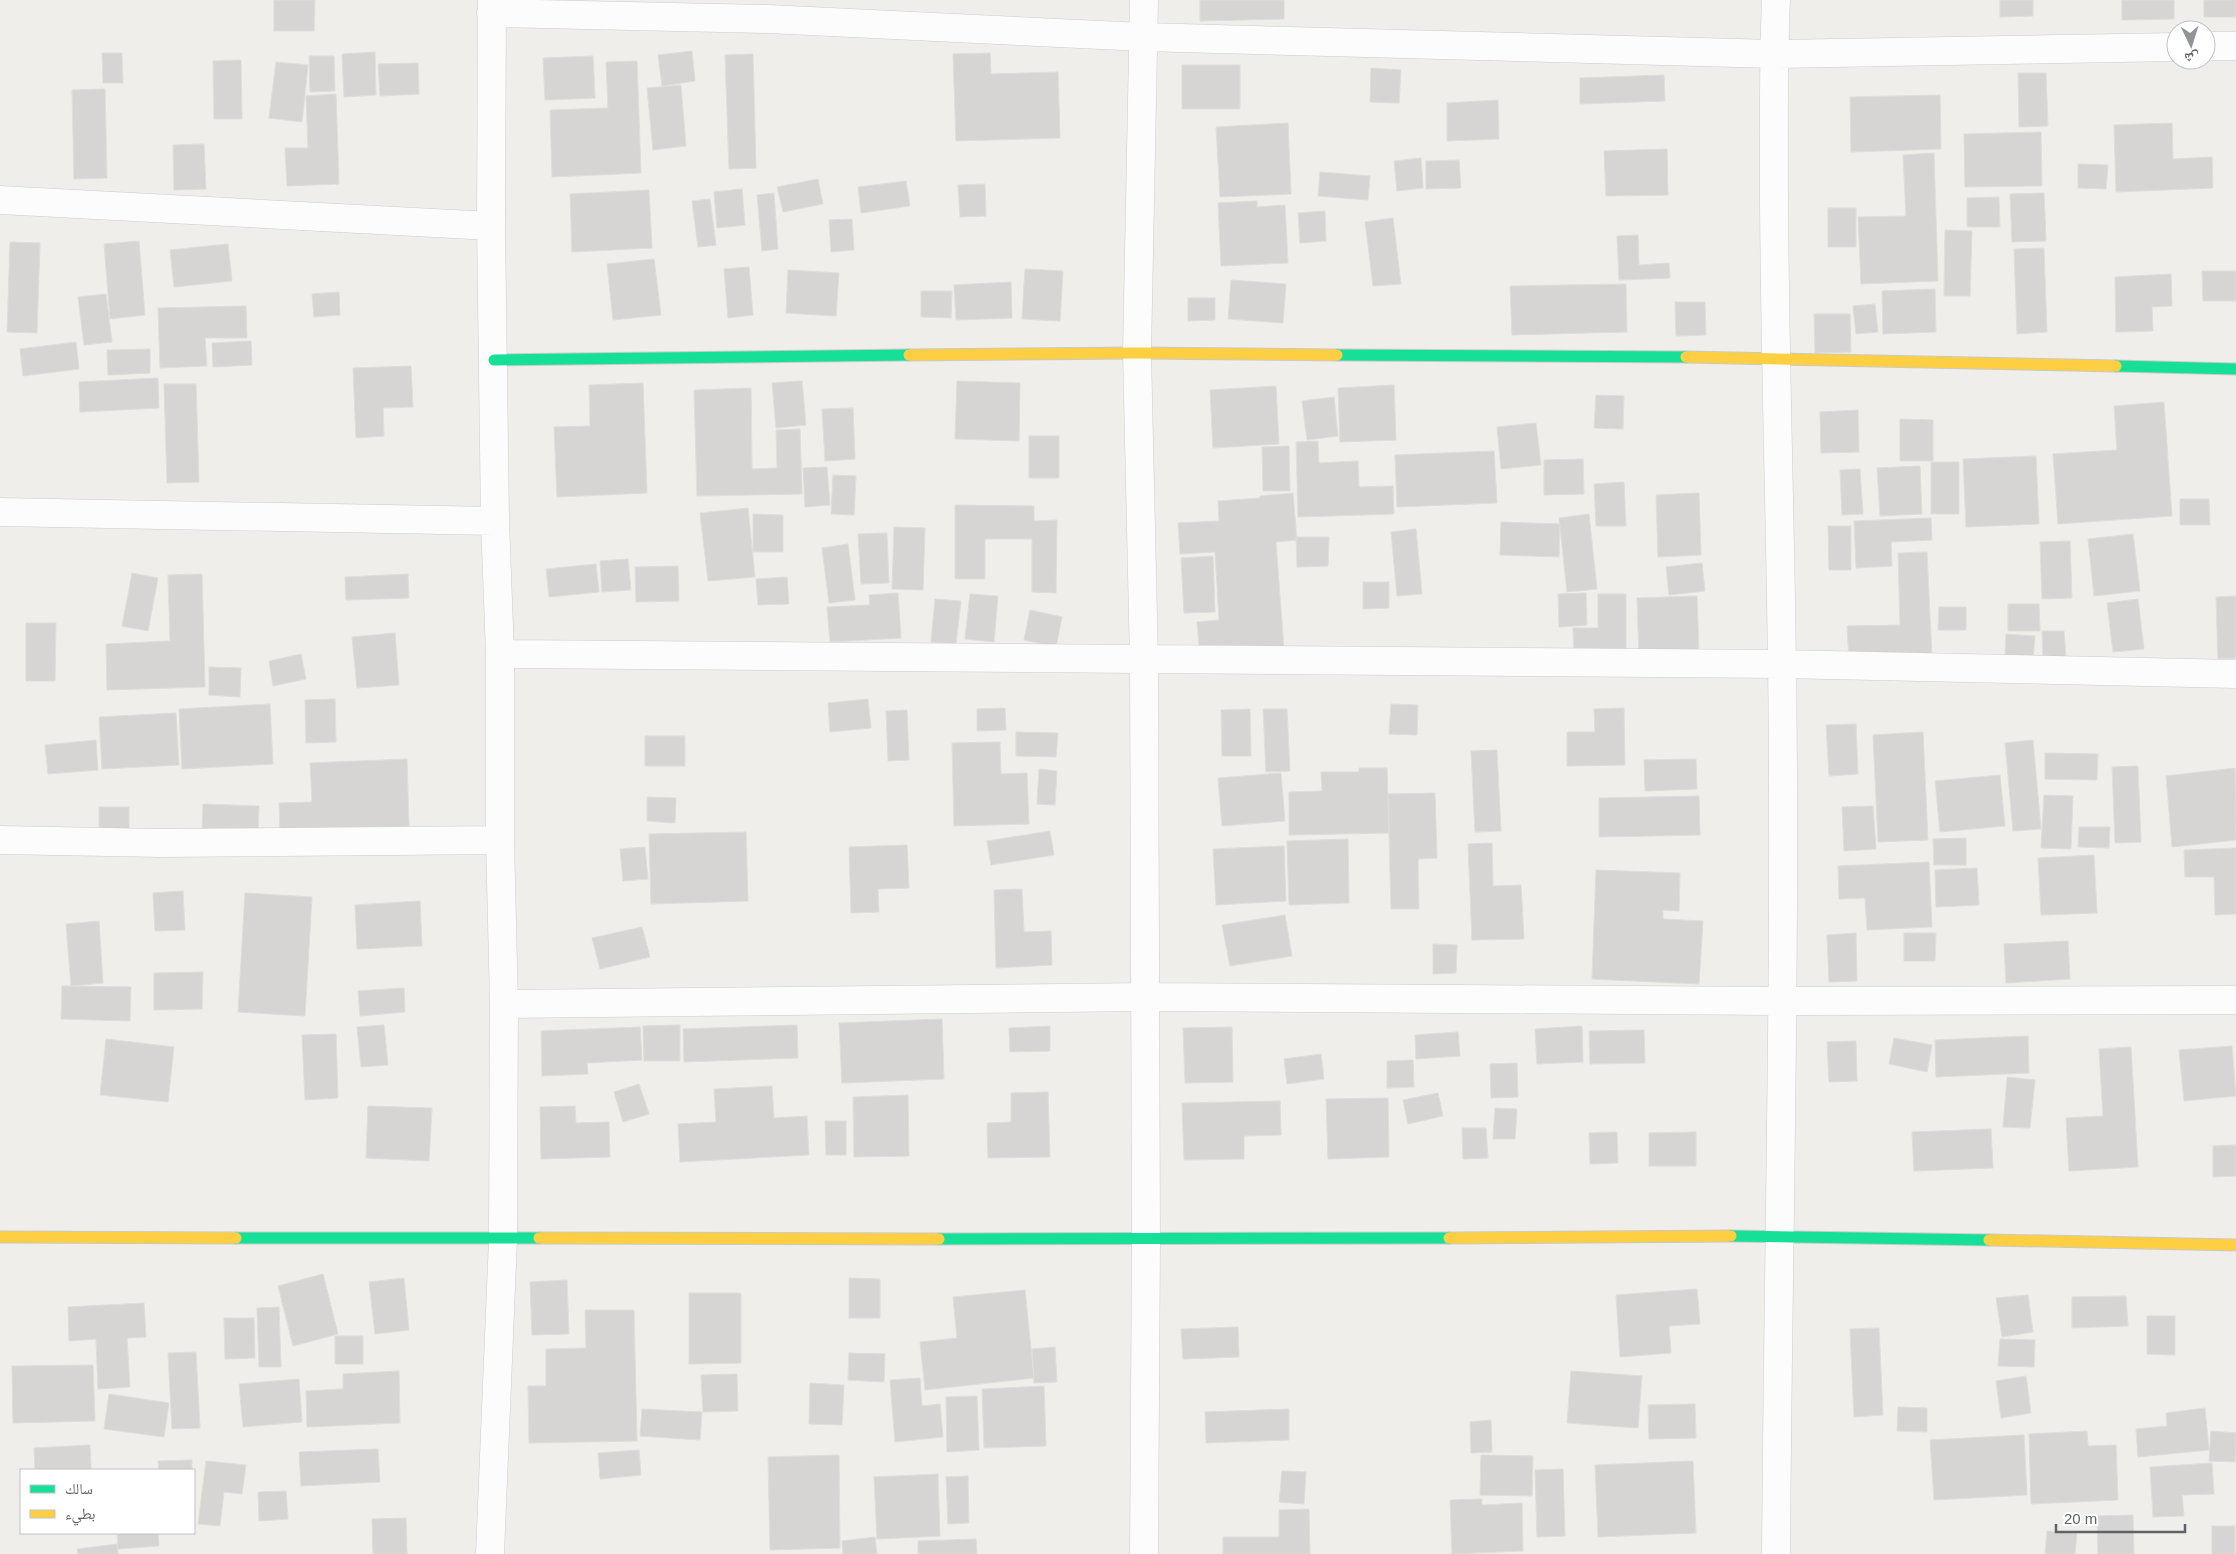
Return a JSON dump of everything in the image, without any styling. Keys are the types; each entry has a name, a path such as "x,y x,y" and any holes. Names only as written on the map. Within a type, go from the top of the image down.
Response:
{"street":[{"path":"1144,0 1137,353 1144,660 1146,1240 1144,1554"},
{"path":"1776,0 1774,54 1775,358 1782,664 1784,1001 1778,1236 1776,1554"},
{"path":"490,1554 503,1238 504,1004 500,840 500,654 495,521 491,226 492,7 1143,37 1774,54 2166,47"},
{"path":"2216,46 2236,46"},
{"path":"0,200 491,226"},
{"path":"494,360 1137,353 1775,358 2236,369"},
{"path":"0,512 495,521"},
{"path":"500,654 1782,664 2236,674"},
{"path":"0,840 171,842 500,840"},
{"path":"504,1004 1145,997 1784,1001 2236,1000"},
{"path":"0,1237 1146,1240 1778,1236 2236,1245"}],"building":[{"path":"274,0 315,0 314,31 274,31"},
{"path":"1200,0 1284,0 1284,19 1200,21"},
{"path":"2000,0 2033,0 2033,16 2000,17"},
{"path":"2122,0 2174,0 2174,19 2122,20"},
{"path":"2204,0 2236,0 2236,17 2204,17"},
{"path":"692,51 695,81 662,86 658,55"},
{"path":"375,52 376,95 344,97 342,54"},
{"path":"102,53 122,53 123,83 103,83"},
{"path":"990,53 991,74 1058,72 1060,138 956,141 953,54"},
{"path":"753,54 756,168 729,169 725,55"},
{"path":"309,56 334,56 335,91 310,92"},
{"path":"593,56 595,98 545,100 543,58"},
{"path":"241,60 242,119 214,119 213,61"},
{"path":"637,61 641,173 552,177 550,110 608,108 606,62"},
{"path":"276,62 308,65 302,122 269,118"},
{"path":"418,63 419,94 380,96 378,64"},
{"path":"1182,65 1240,65 1240,109 1182,109"},
{"path":"1371,68 1401,70 1399,103 1370,102"},
{"path":"2018,73 2046,73 2048,126 2019,127"},
{"path":"1664,75 1665,101 1580,104 1580,78"},
{"path":"681,85 686,146 653,150 647,88"},
{"path":"105,89 107,178 74,179 72,90"},
{"path":"336,94 339,184 287,186 285,148 308,148 306,96"},
{"path":"1940,95 1941,149 1851,152 1850,97"},
{"path":"1498,100 1499,139 1447,141 1447,103"},
{"path":"1288,123 1291,194 1220,197 1216,127"},
{"path":"2172,123 2173,159 2212,157 2213,188 2116,192 2114,125"},
{"path":"2041,132 2042,186 1965,187 1964,134"},
{"path":"204,144 206,189 174,190 173,145"},
{"path":"1667,149 1668,195 1606,196 1604,151"},
{"path":"1934,153 1938,281 1861,284 1858,217 1906,216 1903,155"},
{"path":"1421,158 1423,188 1397,191 1394,161"},
{"path":"1459,160 1461,188 1426,189 1426,161"},
{"path":"2078,164 2108,165 2106,189 2078,188"},
{"path":"1320,172 1370,176 1368,200 1318,196"},
{"path":"818,179 823,204 783,212 777,187"},
{"path":"906,181 910,206 861,213 858,187"},
{"path":"985,184 986,216 960,217 958,185"},
{"path":"742,189 745,225 717,228 714,192"},
{"path":"649,190 652,248 572,252 570,194"},
{"path":"774,193 778,249 762,251 757,195"},
{"path":"2044,193 2046,241 2012,242 2010,194"},
{"path":"1999,197 2000,227 1967,227 1967,198"},
{"path":"710,199 716,245 698,247 692,201"},
{"path":"1257,201 1257,207 1285,205 1288,263 1221,266 1218,203"},
{"path":"1828,208 1856,208 1856,247 1828,247"},
{"path":"1325,211 1326,241 1300,243 1298,213"},
{"path":"1393,218 1401,284 1373,286 1365,222"},
{"path":"852,219 854,250 831,252 829,220"},
{"path":"1945,230 1972,231 1970,296 1944,296"},
{"path":"1638,235 1639,265 1669,263 1670,278 1619,280 1617,236"},
{"path":"139,241 145,315 110,319 104,244"},
{"path":"10,242 40,243 37,333 7,332"},
{"path":"228,244 232,281 174,287 170,250"},
{"path":"2044,248 2047,332 2017,334 2014,249"},
{"path":"654,259 661,315 613,320 607,264"},
{"path":"749,267 753,315 728,318 724,269"},
{"path":"1025,269 1063,271 1060,321 1022,319"},
{"path":"788,270 839,273 836,316 786,313"},
{"path":"2202,271 2236,271 2236,301 2203,301"},
{"path":"2171,274 2172,306 2152,307 2153,331 2116,332 2115,277"},
{"path":"1231,280 1286,284 1283,323 1228,319"},
{"path":"1011,282 1012,318 956,320 954,285"},
{"path":"1626,284 1627,332 1512,335 1510,286"},
{"path":"1935,289 1936,332 1883,334 1882,291"},
{"path":"921,291 952,291 951,318 921,317"},
{"path":"339,292 340,315 314,317 312,294"},
{"path":"106,294 112,342 84,345 78,297"},
{"path":"1188,298 1215,298 1215,320 1188,321"},
{"path":"1675,302 1705,302 1706,335 1676,336"},
{"path":"1875,304 1878,332 1856,334 1853,306"},
{"path":"246,306 247,338 205,338 207,366 160,368 158,308"},
{"path":"1814,314 1850,314 1851,352 1815,353"},
{"path":"251,341 252,365 213,367 212,343"},
{"path":"76,342 79,369 23,376 20,349"},
{"path":"150,349 150,373 108,375 107,350"},
{"path":"411,366 413,407 383,408 384,436 356,438 353,368"},
{"path":"158,378 159,408 80,412 79,382"},
{"path":"802,381 806,425 776,428 772,383"},
{"path":"957,381 1020,383 1019,441 955,439"},
{"path":"643,383 647,493 557,497 554,427 590,426 589,385"},
{"path":"164,384 196,384 199,482 167,483"},
{"path":"1394,385 1396,440 1340,442 1338,388"},
{"path":"1276,386 1279,444 1213,448 1210,390"},
{"path":"751,388 752,469 777,468 776,430 800,429 802,494 697,496 694,390"},
{"path":"1596,395 1624,396 1623,429 1594,428"},
{"path":"1334,397 1338,436 1307,440 1302,401"},
{"path":"2164,402 2172,516 2058,524 2053,454 2117,450 2114,406"},
{"path":"853,408 855,459 825,461 822,409"},
{"path":"1858,410 1859,452 1821,453 1820,412"},
{"path":"1900,419 1933,420 1933,461 1900,461"},
{"path":"1536,423 1541,465 1501,469 1497,427"},
{"path":"1029,436 1059,436 1059,478 1029,478"},
{"path":"1318,441 1319,463 1358,461 1359,487 1393,486 1394,514 1298,517 1296,442"},
{"path":"1289,446 1290,491 1263,491 1262,447"},
{"path":"1494,451 1497,503 1397,507 1395,455"},
{"path":"2036,456 2039,524 1966,527 1963,459"},
{"path":"1583,459 1584,494 1544,495 1544,460"},
{"path":"1931,462 1959,462 1959,514 1931,514"},
{"path":"1920,466 1922,514 1880,516 1877,468"},
{"path":"827,467 830,505 805,507 803,468"},
{"path":"1860,469 1863,514 1842,515 1840,470"},
{"path":"833,475 856,476 854,515 831,514"},
{"path":"1624,482 1626,526 1596,526 1594,484"},
{"path":"1293,493 1297,540 1276,542 1284,649 1200,656 1197,622 1219,620 1215,552 1180,554 1178,523 1219,521 1218,501"},
{"path":"1699,493 1701,555 1658,557 1656,495"},
{"path":"2180,499 2209,499 2210,525 2180,525"},
{"path":"955,505 1034,506 1034,521 1057,520 1056,593 1032,592 1032,539 985,539 985,579 955,579"},
{"path":"748,508 755,577 708,581 700,513"},
{"path":"753,514 783,515 783,552 753,552"},
{"path":"1589,514 1597,589 1567,592 1559,518"},
{"path":"1931,518 1932,540 1891,542 1892,566 1856,568 1854,521"},
{"path":"1501,522 1560,524 1559,557 1500,555"},
{"path":"1828,526 1851,526 1851,570 1829,570"},
{"path":"894,527 925,528 923,590 892,589"},
{"path":"1416,529 1422,594 1397,596 1391,532"},
{"path":"887,533 889,583 861,584 858,534"},
{"path":"2133,534 2140,591 2094,596 2088,539"},
{"path":"1296,537 1329,537 1328,566 1297,567"},
{"path":"2070,541 2072,598 2042,599 2040,542"},
{"path":"848,544 855,600 829,603 822,548"},
{"path":"1927,552 1932,658 1849,661 1847,626 1900,625 1898,553"},
{"path":"1213,556 1215,612 1184,613 1181,558"},
{"path":"628,559 631,590 602,592 600,561"},
{"path":"1702,563 1705,591 1669,595 1666,567"},
{"path":"596,564 599,592 549,597 546,569"},
{"path":"678,566 679,601 636,602 635,567"},
{"path":"132,573 158,578 148,631 122,626"},
{"path":"202,574 205,687 107,690 106,644 170,641 168,575"},
{"path":"408,574 409,598 346,600 345,577"},
{"path":"787,577 789,604 758,605 756,579"},
{"path":"1363,582 1389,582 1389,608 1363,609"},
{"path":"898,593 901,638 830,642 827,607 870,605 869,595"},
{"path":"1586,593 1587,625 1559,627 1558,594"},
{"path":"970,594 998,596 994,642 965,639"},
{"path":"1598,594 1626,594 1626,655 1574,656 1573,628 1598,628"},
{"path":"1697,596 1699,653 1639,655 1637,598"},
{"path":"2236,596 2236,658 2218,659 2216,597"},
{"path":"935,599 961,601 956,644 931,642"},
{"path":"2138,599 2144,649 2113,652 2107,603"},
{"path":"2008,604 2039,604 2040,631 2008,631"},
{"path":"1939,607 1966,607 1966,630 1938,630"},
{"path":"1030,610 1062,617 1056,647 1024,640"},
{"path":"26,623 56,623 55,681 26,681"},
{"path":"2042,631 2064,631 2066,658 2043,659"},
{"path":"395,633 399,685 357,688 352,637"},
{"path":"2006,634 2035,636 2033,659 2005,658"},
{"path":"301,654 306,679 273,686 269,661"},
{"path":"209,667 241,668 240,697 209,695"},
{"path":"335,699 336,742 306,743 305,700"},
{"path":"868,699 871,728 830,732 828,703"},
{"path":"270,704 273,764 182,769 179,709"},
{"path":"1391,704 1418,705 1417,735 1389,734"},
{"path":"1005,708 1006,730 977,731 977,709"},
{"path":"1624,708 1625,765 1567,766 1567,732 1595,732 1594,709"},
{"path":"1250,709 1251,756 1222,756 1221,710"},
{"path":"1263,709 1287,709 1290,771 1266,772"},
{"path":"907,710 909,760 888,761 886,711"},
{"path":"176,713 179,765 102,769 99,717"},
{"path":"1856,724 1858,774 1829,776 1826,725"},
{"path":"1016,732 1058,733 1056,757 1016,756"},
{"path":"1923,732 1928,840 1878,842 1873,735"},
{"path":"645,736 685,736 685,766 645,766"},
{"path":"96,740 98,770 48,774 45,745"},
{"path":"2033,740 2041,829 2013,831 2005,743"},
{"path":"1000,742 1001,774 1027,773 1029,824 954,826 952,743"},
{"path":"1497,750 1501,831 1475,832 1471,751"},
{"path":"2045,753 2098,754 2097,780 2045,779"},
{"path":"407,759 409,826 280,831 279,803 312,802 310,763"},
{"path":"1696,759 1697,789 1645,791 1644,760"},
{"path":"2138,766 2141,842 2115,843 2112,767"},
{"path":"1359,768 1387,768 1389,833 1289,835 1289,792 1322,791 1321,772 1359,772"},
{"path":"2235,768 2236,840 2172,847 2166,776"},
{"path":"1039,769 1057,771 1055,805 1037,804"},
{"path":"1281,773 1285,821 1222,826 1218,778"},
{"path":"2000,775 2005,826 1940,832 1935,781"},
{"path":"1435,793 1437,858 1418,859 1419,909 1391,909 1388,794"},
{"path":"2044,795 2073,796 2071,849 2041,848"},
{"path":"1699,796 1700,835 1599,837 1599,798"},
{"path":"647,797 676,798 675,823 647,821"},
{"path":"203,804 259,806 258,832 202,830"},
{"path":"1873,806 1876,849 1844,851 1842,807"},
{"path":"99,807 129,807 129,829 99,830"},
{"path":"2079,827 2110,827 2109,848 2078,847"},
{"path":"1050,831 1054,855 991,865 987,841"},
{"path":"746,832 748,901 651,904 649,834"},
{"path":"1966,838 1966,865 1934,865 1933,839"},
{"path":"1348,839 1349,903 1289,905 1287,841"},
{"path":"1492,843 1493,886 1521,885 1524,939 1472,940 1468,844"},
{"path":"907,845 909,888 878,889 879,912 851,913 849,847"},
{"path":"1284,846 1286,901 1216,905 1213,849"},
{"path":"645,847 648,879 623,881 620,849"},
{"path":"2236,848 2236,914 2215,915 2214,877 2185,877 2184,850"},
{"path":"2094,855 2097,913 2041,915 2038,858"},
{"path":"1929,862 1932,927 1867,930 1865,898 1839,899 1838,866"},
{"path":"1977,868 1979,905 1936,907 1935,870"},
{"path":"1596,870 1680,873 1679,911 1663,910 1663,919 1703,921 1699,984 1592,979"},
{"path":"1022,889 1024,932 1051,931 1052,965 996,968 994,890"},
{"path":"183,891 185,930 155,931 153,893"},
{"path":"245,893 312,897 305,1016 238,1012"},
{"path":"420,901 422,946 357,949 355,905"},
{"path":"1285,915 1292,956 1230,966 1222,925"},
{"path":"99,921 103,983 71,986 66,924"},
{"path":"642,927 650,957 600,969 592,938"},
{"path":"1856,933 1857,981 1829,982 1827,935"},
{"path":"1904,933 1936,933 1935,961 1904,961"},
{"path":"2068,941 2070,979 2006,983 2004,944"},
{"path":"1433,944 1457,945 1456,973 1433,974"},
{"path":"203,972 202,1009 154,1010 154,973"},
{"path":"62,986 131,987 130,1021 61,1019"},
{"path":"404,988 405,1012 360,1016 358,991"},
{"path":"942,1019 944,1079 842,1083 839,1023"},
{"path":"384,1025 388,1065 361,1067 357,1027"},
{"path":"680,1025 680,1061 644,1061 643,1026"},
{"path":"797,1025 798,1058 684,1062 683,1029"},
{"path":"1050,1026 1050,1051 1010,1052 1009,1028"},
{"path":"1582,1026 1583,1062 1537,1064 1535,1029"},
{"path":"640,1027 642,1060 587,1063 588,1074 542,1076 541,1031"},
{"path":"1232,1027 1233,1082 1185,1083 1183,1028"},
{"path":"1644,1030 1645,1063 1590,1064 1589,1031"},
{"path":"1458,1032 1460,1056 1416,1059 1415,1035"},
{"path":"336,1034 338,1098 305,1100 302,1035"},
{"path":"2028,1036 2029,1073 1936,1077 1935,1040"},
{"path":"1894,1038 1932,1045 1927,1072 1889,1064"},
{"path":"106,1039 174,1047 168,1102 100,1095"},
{"path":"1856,1041 1857,1081 1829,1082 1827,1042"},
{"path":"2232,1046 2236,1096 2184,1101 2179,1050"},
{"path":"2131,1047 2138,1167 2069,1171 2066,1118 2103,1116 2099,1049"},
{"path":"1321,1054 1324,1079 1287,1084 1284,1059"},
{"path":"1413,1060 1414,1087 1387,1088 1387,1061"},
{"path":"1517,1063 1518,1097 1491,1098 1490,1064"},
{"path":"2007,1077 2035,1080 2030,1128 2003,1127"},
{"path":"639,1084 649,1114 623,1122 614,1092"},
{"path":"772,1086 774,1118 807,1116 809,1155 680,1162 678,1124 716,1122 714,1089"},
{"path":"1048,1092 1050,1157 988,1158 987,1123 1011,1122 1011,1093"},
{"path":"1438,1093 1443,1116 1408,1124 1403,1100"},
{"path":"908,1095 909,1156 854,1157 853,1097"},
{"path":"1388,1098 1389,1157 1328,1159 1326,1099"},
{"path":"1280,1101 1281,1135 1244,1136 1244,1159 1184,1160 1182,1103"},
{"path":"368,1106 432,1108 429,1161 366,1158"},
{"path":"575,1106 576,1123 609,1122 610,1157 541,1159 540,1107"},
{"path":"1495,1108 1517,1109 1515,1139 1493,1139"},
{"path":"825,1121 846,1121 846,1155 826,1155"},
{"path":"1462,1128 1486,1128 1488,1158 1463,1159"},
{"path":"1991,1129 1993,1168 1914,1171 1912,1132"},
{"path":"1617,1132 1618,1163 1590,1164 1589,1133"},
{"path":"1696,1132 1696,1166 1649,1166 1649,1133"},
{"path":"2236,1145 2236,1176 2213,1177 2213,1146"},
{"path":"323,1274 338,1334 293,1346 278,1286"},
{"path":"404,1278 409,1330 375,1334 369,1282"},
{"path":"849,1278 880,1279 880,1318 849,1318"},
{"path":"567,1280 569,1334 532,1335 530,1282"},
{"path":"1697,1289 1700,1324 1669,1326 1671,1353 1620,1357 1616,1295"},
{"path":"1025,1290 1034,1378 925,1390 920,1342 957,1338 953,1297"},
{"path":"689,1293 741,1293 741,1363 689,1364"},
{"path":"2028,1295 2033,1332 2002,1337 1996,1298"},
{"path":"2126,1296 2128,1326 2072,1328 2072,1297"},
{"path":"144,1303 146,1337 127,1338 130,1387 98,1389 96,1339 69,1341 68,1307"},
{"path":"279,1307 281,1367 259,1367 257,1308"},
{"path":"585,1310 634,1310 637,1441 529,1443 528,1386 546,1386 546,1349 586,1348"},
{"path":"2147,1316 2175,1316 2175,1355 2147,1354"},
{"path":"224,1318 254,1318 255,1358 225,1359"},
{"path":"1238,1327 1239,1357 1183,1359 1181,1329"},
{"path":"1879,1328 1883,1415 1854,1417 1850,1329"},
{"path":"335,1336 363,1336 363,1364 335,1364"},
{"path":"2000,1339 2035,1340 2034,1367 1998,1366"},
{"path":"1055,1347 1057,1382 1034,1383 1032,1349"},
{"path":"196,1352 200,1428 172,1429 168,1353"},
{"path":"849,1353 885,1354 884,1382 848,1380"},
{"path":"93,1365 95,1421 13,1423 12,1366"},
{"path":"399,1371 400,1423 307,1427 306,1391 343,1389 343,1374"},
{"path":"1571,1371 1642,1376 1638,1428 1567,1423"},
{"path":"737,1374 738,1411 703,1412 701,1375"},
{"path":"2026,1376 2031,1413 2001,1418 1996,1381"},
{"path":"920,1378 922,1406 940,1404 943,1437 895,1442 890,1380"},
{"path":"299,1379 302,1422 243,1427 239,1384"},
{"path":"810,1383 844,1385 842,1425 809,1424"},
{"path":"1044,1386 1046,1446 984,1448 982,1389"},
{"path":"109,1394 169,1403 164,1437 104,1429"},
{"path":"977,1396 979,1450 947,1452 946,1397"},
{"path":"1695,1404 1696,1438 1649,1439 1648,1405"},
{"path":"1898,1407 1927,1408 1927,1432 1897,1431"},
{"path":"2205,1408 2209,1450 2138,1457 2136,1429 2167,1426 2166,1413"},
{"path":"642,1409 702,1412 700,1440 640,1436"},
{"path":"1289,1409 1289,1440 1206,1443 1205,1412"},
{"path":"1491,1420 1492,1452 1471,1453 1470,1422"},
{"path":"2087,1431 2088,1446 2116,1445 2118,1500 2031,1504 2029,1434"},
{"path":"2211,1431 2236,1433 2235,1462 2209,1461"},
{"path":"2024,1435 2027,1495 1934,1500 1930,1440"},
{"path":"90,1445 91,1469 35,1469 34,1448"},
{"path":"378,1449 380,1482 301,1486 299,1452"},
{"path":"639,1450 641,1475 600,1479 598,1453"},
{"path":"839,1455 840,1548 770,1550 768,1457"},
{"path":"1481,1455 1533,1456 1532,1496 1480,1495"},
{"path":"192,1460 192,1469 159,1469 158,1461"},
{"path":"206,1461 246,1465 242,1494 224,1492 220,1526 198,1524"},
{"path":"1693,1461 1696,1533 1598,1537 1595,1465"},
{"path":"2212,1463 2214,1494 2182,1495 2184,1516 2153,1517 2150,1467"},
{"path":"1563,1469 1565,1536 1537,1537 1535,1470"},
{"path":"1282,1471 1306,1472 1304,1504 1279,1502"},
{"path":"938,1474 940,1536 877,1539 874,1477"},
{"path":"968,1476 969,1523 948,1524 946,1477"},
{"path":"286,1491 288,1519 259,1521 258,1492"},
{"path":"1482,1499 1482,1505 1522,1503 1523,1551 1452,1554 1450,1500"},
{"path":"1309,1509 1310,1554 1223,1554 1223,1537 1279,1537 1279,1510"},
{"path":"2133,1515 2134,1554 2098,1554 2097,1516"},
{"path":"406,1518 407,1554 373,1554 372,1519"},
{"path":"2212,1526 2235,1526 2235,1554 2212,1554"},
{"path":"2047,1531 2077,1533 2075,1554 2045,1554"},
{"path":"117,1534 158,1534 159,1546 118,1549"},
{"path":"875,1537 877,1554 843,1554 842,1541"},
{"path":"976,1539 977,1554 918,1554 918,1541"},
{"path":"117,1544 118,1554 78,1554 77,1549"}],"traffic: fast":[{"path":"494,360 909,355"},
{"path":"1337,355 1686,357"},
{"path":"2116,366 2236,369"},
{"path":"1731,1236 1989,1240"},
{"path":"236,1238 539,1238"},
{"path":"939,1239 1449,1238"}],"traffic: slow":[{"path":"909,355 1137,353 1337,355"},
{"path":"1686,357 2116,366"},
{"path":"1449,1238 1731,1236"},
{"path":"0,1237 236,1238"},
{"path":"539,1238 939,1239"},
{"path":"1989,1240 2236,1245"}]}
